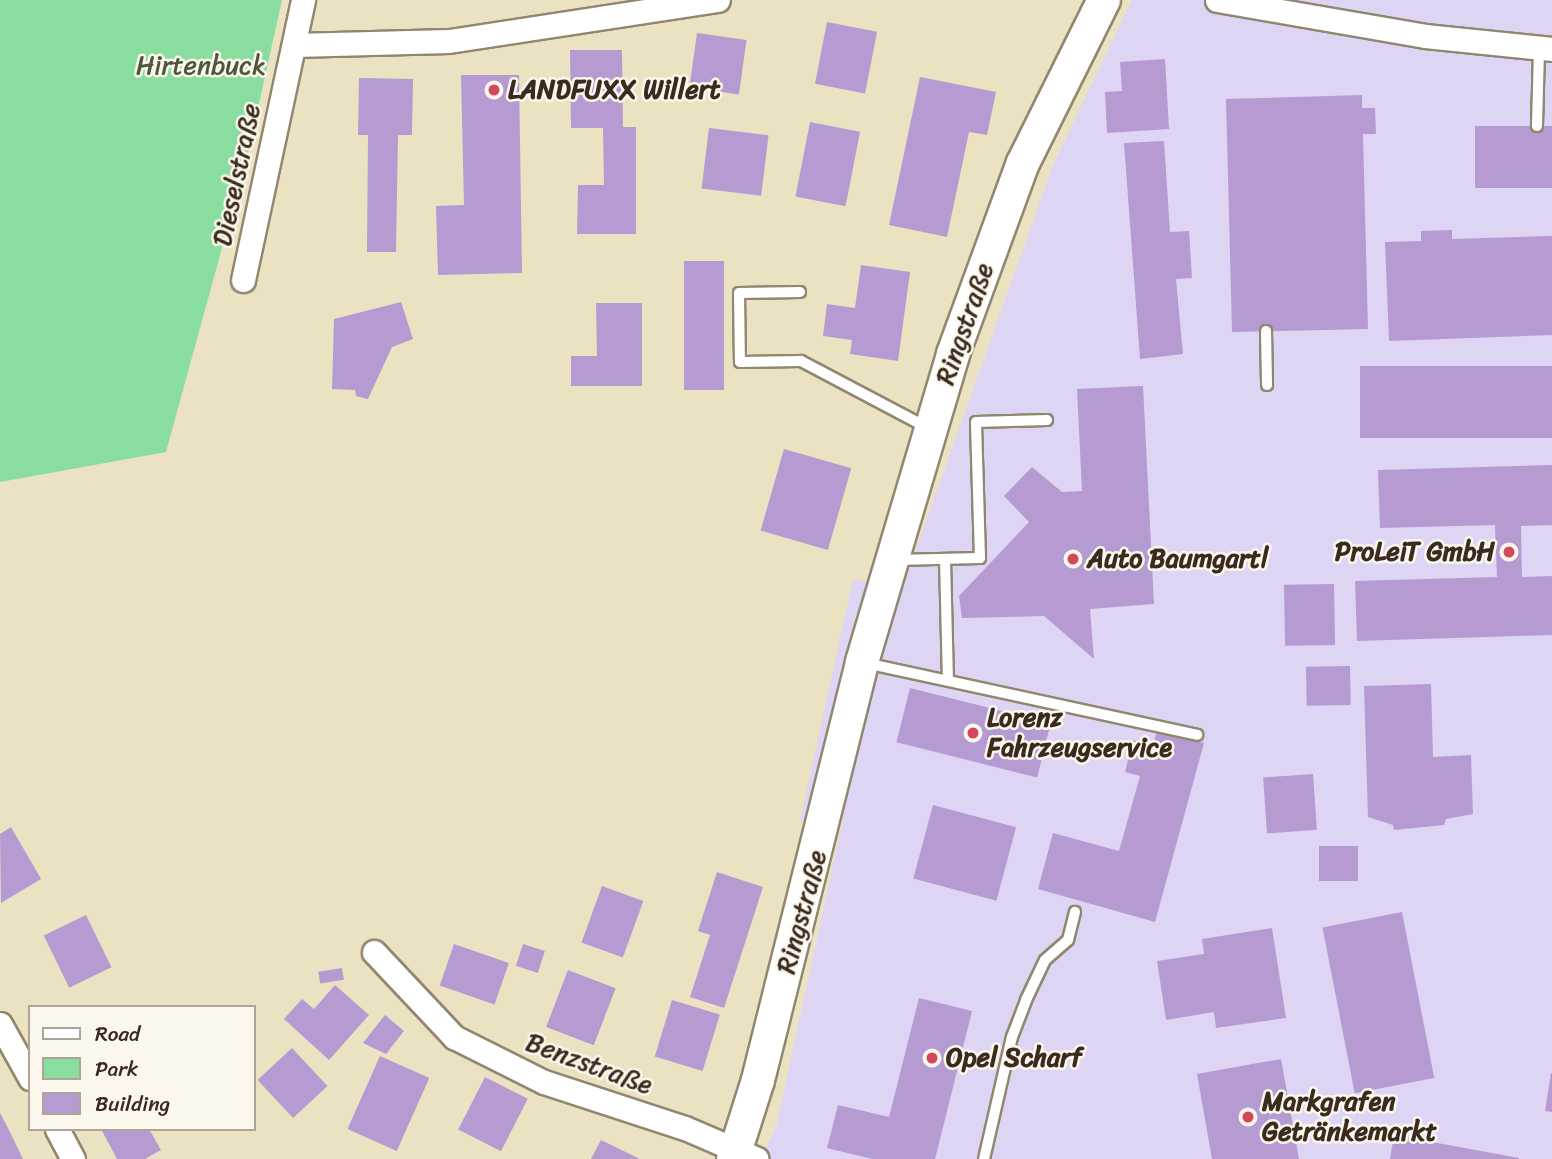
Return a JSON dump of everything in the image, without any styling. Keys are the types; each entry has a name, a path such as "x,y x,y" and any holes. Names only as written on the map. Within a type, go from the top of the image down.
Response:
{"street":[{"name":"Dieselstraße","path":"243,280 303,0"},
{"path":"294,45 449,41 718,0"},
{"name":"Ringstraße","path":"742,1156 824,829 862,662 930,429 1023,163 1104,0"},
{"path":"1217,0 1425,37 1546,48"},
{"name":"Benzstraße","path":"374,952 454,1037 544,1082 742,1156"},
{"path":"0,1024 28,1074"},
{"path":"58,1131 73,1159"}],"lane":[{"path":"1537,126 1546,48"},
{"path":"800,292 738,293 740,362 801,361 930,429"},
{"path":"1266,331 1268,385"},
{"path":"891,560 980,558 976,422 1047,420"},
{"path":"945,559 948,679"},
{"path":"862,662 1197,734"},
{"path":"984,1159 1012,1037 1045,960 1068,940 1075,912"}],"shaded area":[{"path":"1132,0 1552,0 1552,1159 761,1159 776,1127 844,815 800,821 853,579 902,589 1053,165"}],"green space":[{"name":"Hirtenbuck","path":"0,0 282,0 248,153 166,452 0,482"}],"building":[{"path":"827,22 877,32 865,94 815,84"},
{"path":"697,33 747,40 739,94 689,87"},
{"path":"570,50 622,50 623,127 636,127 636,234 577,234 578,185 604,185 603,128 571,128"},
{"path":"1165,59 1169,129 1107,133 1105,92 1122,91 1120,62"},
{"path":"461,75 519,75 522,273 438,275 436,206 464,205"},
{"path":"920,77 996,92 987,135 969,132 947,237 889,225"},
{"path":"359,78 413,79 412,135 398,135 396,252 367,252 368,135 358,135"},
{"path":"1362,95 1362,108 1375,108 1376,134 1363,134 1368,329 1232,332 1226,99"},
{"path":"810,122 860,132 846,206 795,197"},
{"path":"1475,126 1552,126 1552,188 1475,188"},
{"path":"709,128 769,135 761,196 702,189"},
{"path":"1164,141 1170,232 1189,231 1192,278 1176,279 1183,354 1140,359 1124,143"},
{"path":"1452,230 1452,239 1552,236 1552,335 1389,341 1385,242 1421,241 1421,231"},
{"path":"684,261 724,261 724,390 684,390"},
{"path":"861,265 910,272 898,361 850,354 852,340 823,336 827,304 855,308"},
{"path":"401,302 413,339 392,347 368,399 356,396 355,390 332,389 334,319"},
{"path":"596,303 642,303 642,386 571,386 571,356 597,356"},
{"path":"1360,366 1552,366 1552,438 1360,438"},
{"name":"Auto Baumgartl","path":"1143,386 1154,604 1090,609 1094,659 1044,616 962,618 959,596 1029,522 1004,496 1032,467 1062,492 1082,491 1077,389"},
{"path":"784,449 851,468 828,550 761,531"},
{"name":"ProLeiT GmbH","path":"1552,465 1552,525 1521,526 1522,577 1552,576 1552,635 1357,641 1355,581 1497,577 1495,525 1380,528 1378,470"},
{"path":"1334,584 1335,645 1285,646 1284,585"},
{"path":"1350,666 1351,705 1307,706 1306,667"},
{"path":"1431,684 1433,757 1471,755 1473,814 1446,819 1444,825 1394,830 1393,825 1368,817 1364,686"},
{"name":"Lorenz Fahrzeugservice","path":"910,688 1051,723 1037,777 896,742"},
{"path":"1157,730 1204,743 1155,922 1038,889 1053,833 1119,851 1140,776 1125,772 1133,740 1153,746"},
{"path":"1313,774 1317,830 1267,833 1263,777"},
{"path":"933,805 1016,827 996,901 913,878"},
{"path":"11,827 41,879 1,903 0,834"},
{"path":"1319,846 1358,846 1358,881 1319,881"},
{"path":"717,872 763,887 724,1008 690,997 710,935 698,931"},
{"path":"602,886 643,901 623,957 581,942"},
{"path":"1402,912 1434,1078 1355,1093 1322,927"},
{"path":"86,915 111,967 69,988 44,936"},
{"path":"1272,928 1286,1018 1216,1028 1214,1012 1166,1020 1157,961 1204,954 1202,939"},
{"path":"454,944 509,963 495,1004 440,986"},
{"path":"523,944 545,951 538,973 516,966"},
{"path":"342,968 344,980 320,984 318,972"},
{"path":"568,970 616,988 594,1045 546,1027"},
{"path":"335,985 369,1015 329,1060 284,1019 302,999 314,1009"},
{"name":"Opel Scharf","path":"919,998 972,1011 935,1159 872,1159 827,1148 838,1105 889,1117"},
{"path":"672,1000 720,1015 703,1071 655,1056"},
{"path":"385,1015 404,1031 386,1054 363,1043"},
{"path":"292,1048 327,1086 293,1118 258,1080"},
{"path":"380,1056 429,1078 397,1151 347,1129"},
{"name":"Markgrafen Getränkemarkt","path":"1281,1059 1299,1159 1212,1159 1197,1074"},
{"path":"1552,1074 1552,1112 1545,1111"},
{"path":"485,1077 528,1099 501,1151 458,1130"},
{"path":"0,1113 8,1128 23,1159 0,1159"},
{"path":"102,1131 150,1131 161,1150 145,1159 117,1159"},
{"path":"1394,1135 1519,1158 1519,1159 1390,1159"},
{"path":"601,1140 640,1159 591,1159"}],"place":[{"name":"LANDFUXX Willert","path":"494,90"},
{"name":"ProLeiT GmbH","path":"1509,552"},
{"name":"Auto Baumgartl","path":"1073,559"},
{"name":"Lorenz Fahrzeugservice","path":"973,733"},
{"name":"Opel Scharf","path":"932,1058"},
{"name":"Markgrafen Getränkemarkt","path":"1248,1117"}]}
